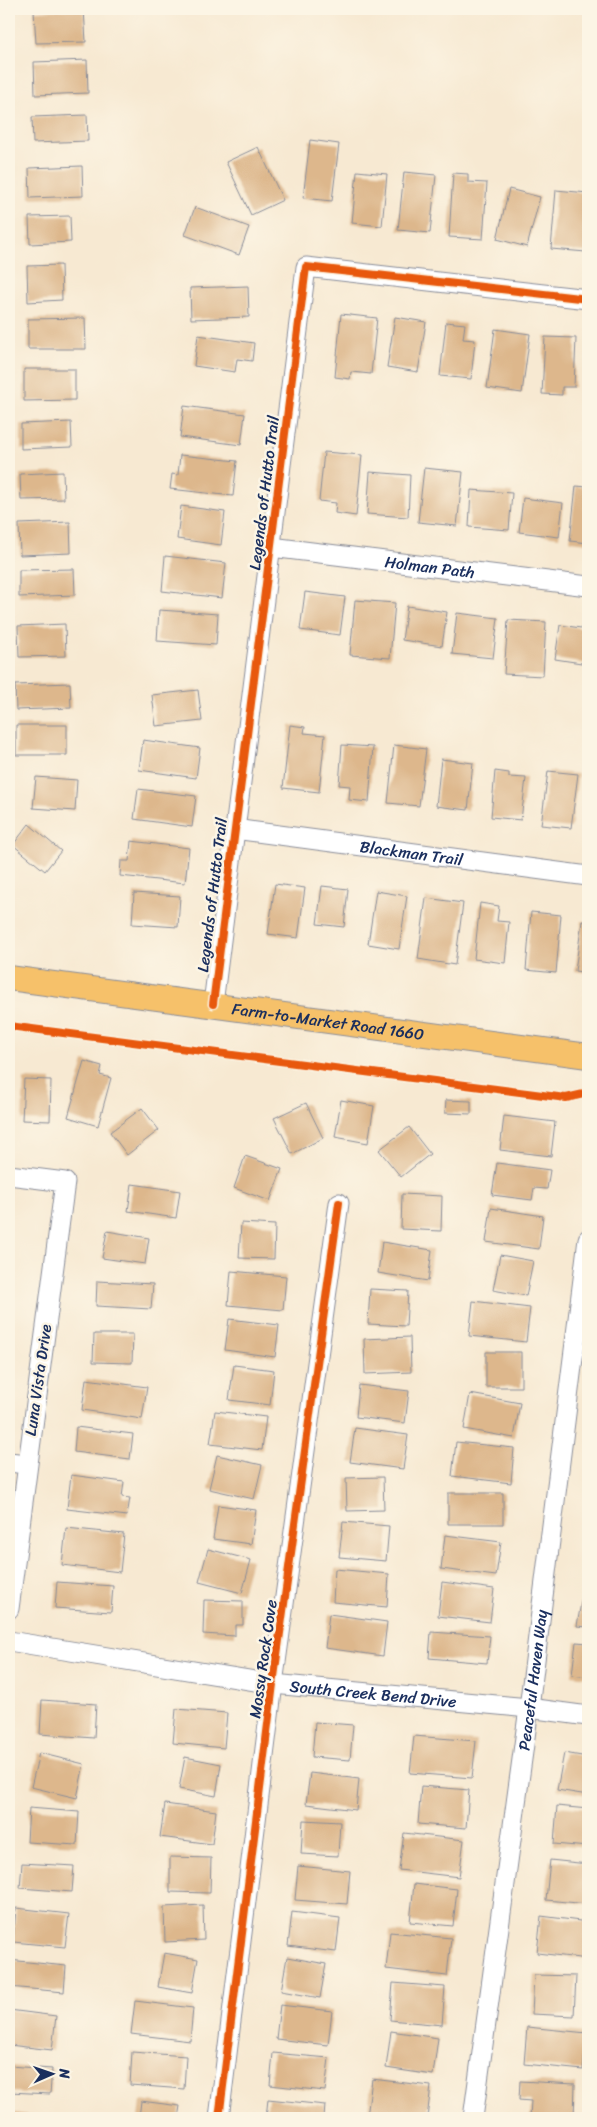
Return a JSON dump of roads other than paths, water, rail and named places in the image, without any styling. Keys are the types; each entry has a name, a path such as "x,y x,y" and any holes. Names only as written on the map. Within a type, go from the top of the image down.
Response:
{"main road":[{"name":"Farm-to-Market Road 1660","path":"9,978 588,1056"}],"street":[{"name":"Legends of Hutto Trail","path":"213,1004 306,267 588,299"},
{"name":"Holman Path","path":"272,547 588,586"},
{"name":"Blackman Trail","path":"234,829 588,876"},
{"name":"Luna Vista Drive","path":"9,1175 65,1182 18,1463 9,1609"},
{"name":"Mossy Rock Cove","path":"220,2118 273,1684 339,1203"},
{"name":"Peaceful Haven Way","path":"473,2118 529,1708 588,1239"},
{"name":"South Creek Bend Drive","path":"9,1641 273,1684 529,1708 588,1716"}]}
